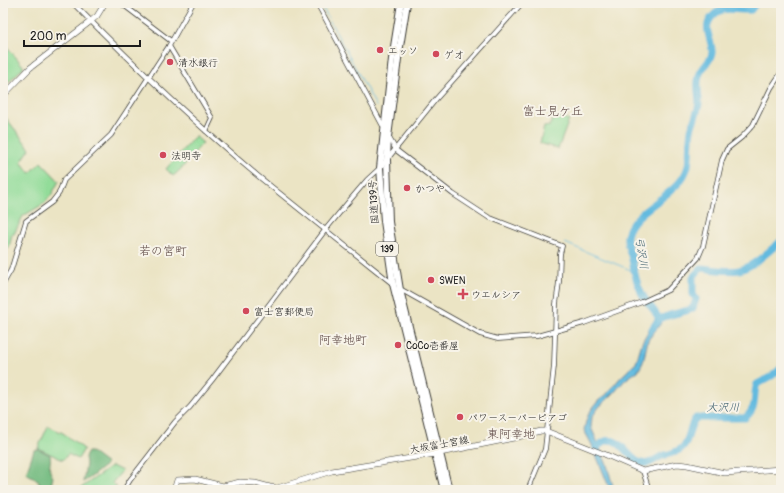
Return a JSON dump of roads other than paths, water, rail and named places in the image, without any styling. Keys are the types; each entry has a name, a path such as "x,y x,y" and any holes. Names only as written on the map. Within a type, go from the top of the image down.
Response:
{"highway":[{"name":"国道139号","path":"401,3 392,59 380,168 384,226 393,284 449,490"},
{"name":"国道139号","path":"407,3 388,137 387,160 389,222 400,290 438,454 444,490"}],"main road":[{"path":"3,96 30,68 91,22 106,3"},
{"name":"大坂富士宮線","path":"174,490 177,480 195,478 223,486 240,482 255,483 277,488 332,470 438,454 514,438 541,430 546,431"},
{"path":"546,431 643,471 677,464 725,473 781,469"}],"street":[{"path":"73,3 149,78 206,131 258,176 326,229 400,290 480,334 491,338 505,340 527,338 584,323 642,302 668,290 698,258 703,246 722,160 727,148 742,137 753,125 771,88 781,73"},
{"path":"121,3 172,41"},
{"path":"3,284 11,270 26,221 52,202 59,192 64,180 111,135 169,46 193,3"},
{"path":"317,3 396,150 453,194 488,217 562,246 556,304 554,366 545,449 528,490"},
{"path":"124,490 175,422 190,407 212,380 326,229 367,180 396,150 436,99 522,3"},
{"path":"169,46 212,118 206,131"},
{"path":"643,471 649,490"}],"water":[{"path":"655,319 661,323 648,340 643,362 639,370 625,380 599,407 592,417 591,427 607,465 614,490 608,490 609,487 592,445 584,430 586,421 589,413 598,401 606,395 620,378 636,363 642,342"}],"waterway":[{"path":"320,3 376,106"},
{"name":"弓沢川","path":"652,329 659,319 638,286 627,236 631,226 638,217 676,186 684,176 688,166 691,130 699,103 698,79 712,53 708,33 708,23 711,18 720,11 733,9 751,10 756,3"},
{"path":"659,319 693,308 696,299 693,294 693,277 701,268 730,271 739,270 761,258 781,241"},
{"path":"565,243 633,271"},
{"name":"大沢川","path":"596,448 603,442 610,440 616,442 631,456 642,463 648,463 662,456 675,452 682,448 687,441 693,421 696,418 745,418 754,405 757,384 772,376 781,368"}],"place":[{"name":"エッソ","path":"380,50"},
{"name":"ゲオ","path":"436,54"},
{"name":"清水銀行","path":"170,62"},
{"name":"法明寺","path":"163,155"},
{"name":"かつや","path":"407,188"},
{"name":"SWEN","path":"431,280"},
{"name":"ウエルシア","path":"463,294"},
{"name":"富士宮郵便局","path":"246,311"},
{"name":"CoCo壱番屋","path":"398,345"},
{"name":"パワースーパーピアゴ","path":"460,417"}],"district":[{"name":"富士見ケ丘","path":"553,111"},
{"name":"若の宮町","path":"163,251"},
{"name":"阿幸地町","path":"343,340"},
{"name":"東阿幸地","path":"511,434"}]}
